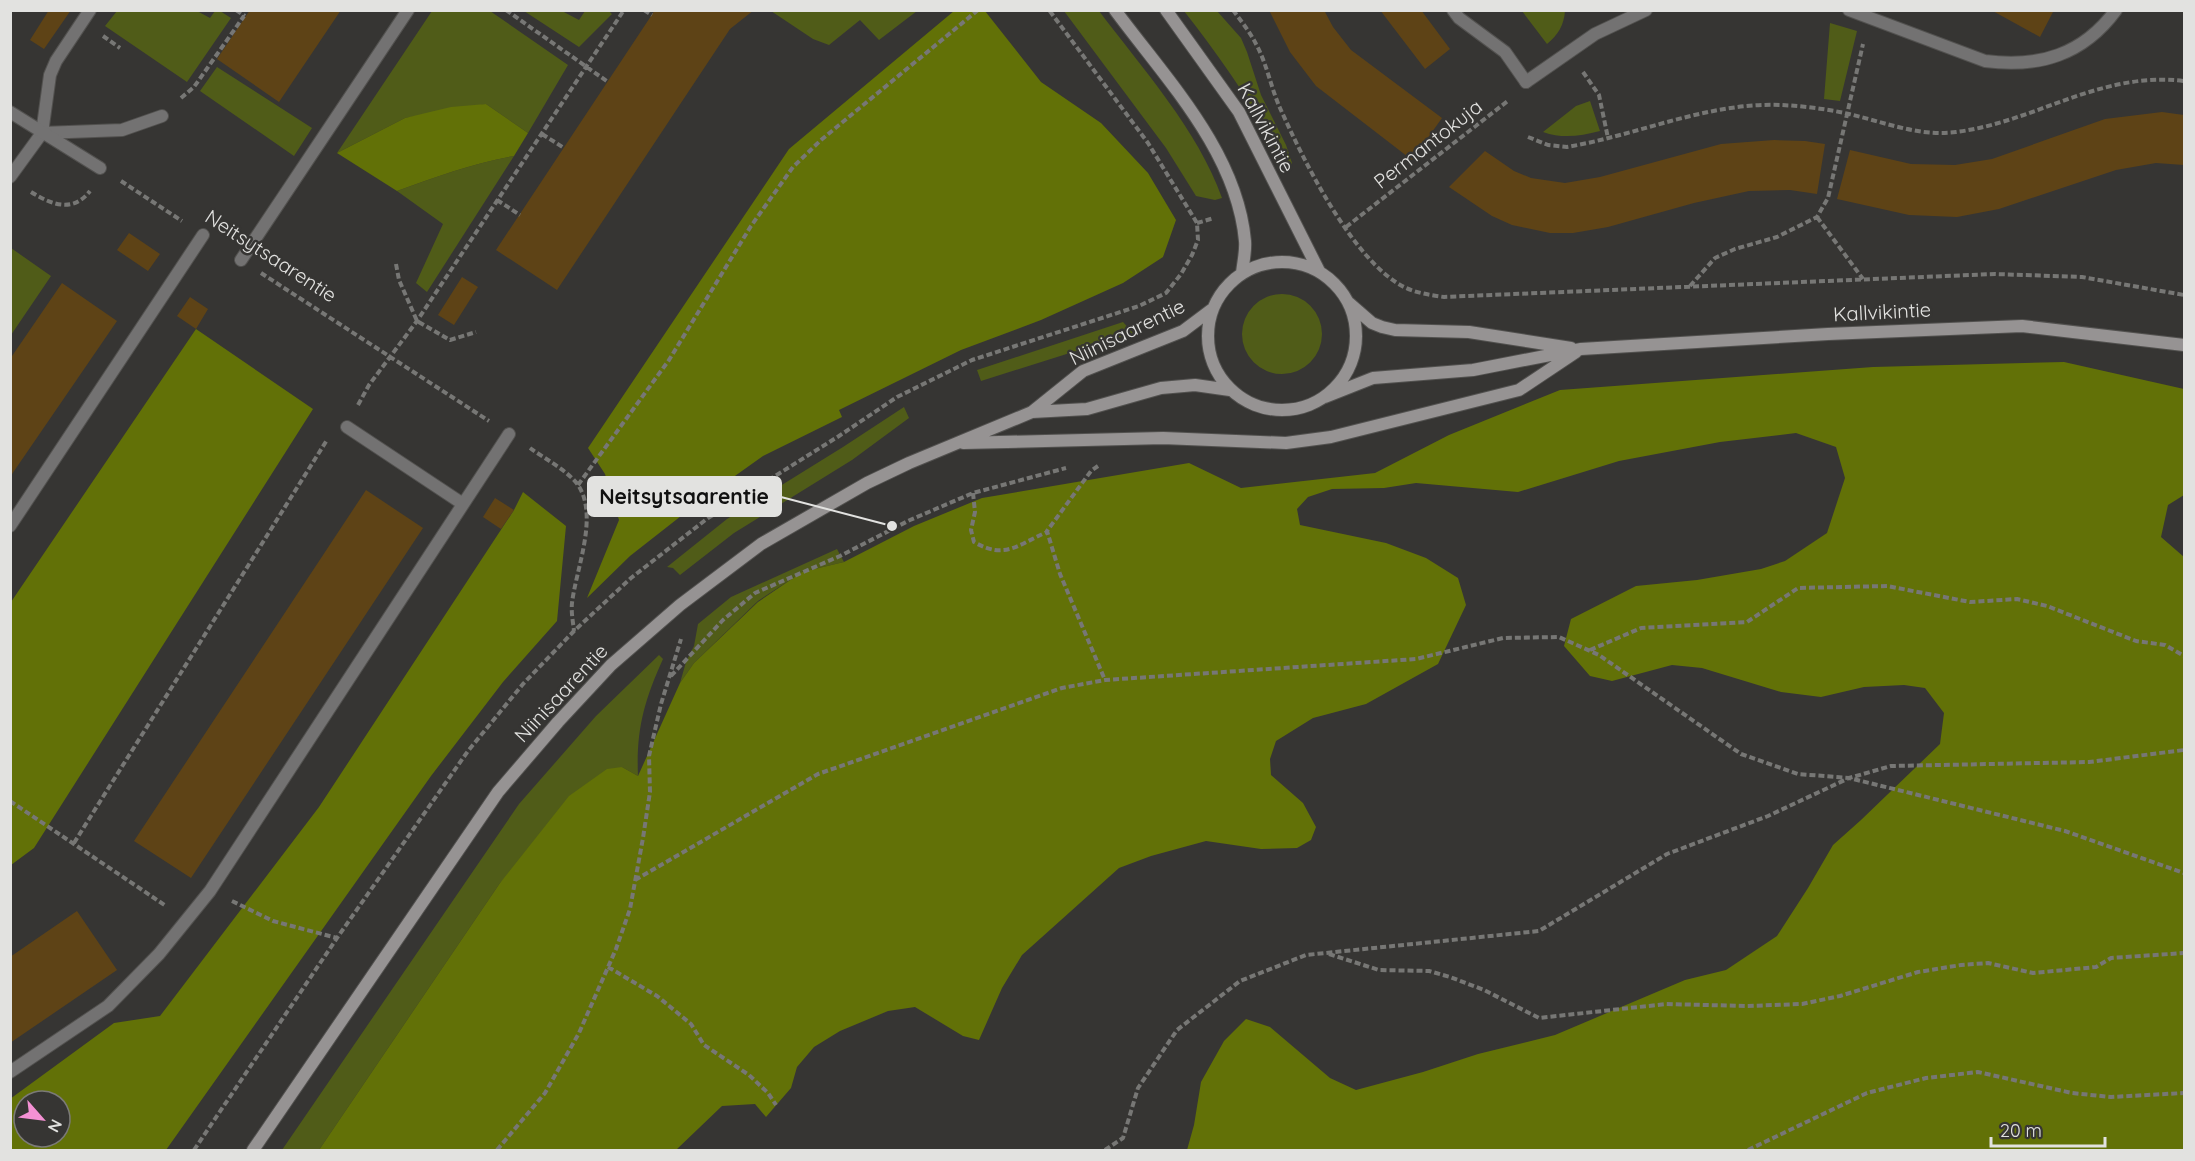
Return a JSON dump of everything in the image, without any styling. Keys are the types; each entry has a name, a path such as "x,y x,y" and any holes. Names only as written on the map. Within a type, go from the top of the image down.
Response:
{"main road":[{"path":"1115,10 1204,128 1228,174 1240,210 1246,243 1242,273"},
{"name":"Kallvikintie","path":"1166,10 1239,111 1319,271"},
{"path":"1281,261 1301,264 1319,271 1336,284 1348,301 1355,321 1356,343 1351,363 1340,382 1325,397 1302,408 1276,410 1251,404 1230,390 1217,373 1209,353 1207,331 1211,310 1224,289 1242,273 1260,264 1281,261"},
{"name":"Kallvikintie","path":"1348,301 1372,323 1395,330 1468,332 1581,349"},
{"name":"Niinisaarentie","path":"253,1150 498,792 611,665 680,605 762,544 867,483 953,443 1032,412 1083,371 1183,331 1211,310"},
{"name":"Kallvikintie","path":"1325,397 1373,378 1473,370 1581,349 1816,334 2022,326 2184,345"},
{"path":"953,443 1163,438 1286,443 1331,437 1519,390 1581,349"},
{"name":"Niinisaarentie","path":"1032,412 1087,409 1161,388 1195,385 1230,390"}],"street":[{"path":"10,177 42,133 50,75 56,61 90,10"},
{"path":"241,260 408,10"},
{"path":"1453,10 1459,18 1505,52 1526,82 1595,34 1646,10"},
{"path":"1849,10 1985,61 2006,64 2029,62 2060,55 2086,42 2103,28 2116,10"},
{"path":"10,112 103,169"},
{"path":"42,133 122,130 162,116"},
{"path":"10,526 203,235"},
{"path":"347,427 463,504"},
{"path":"10,1072 108,1006 159,954 187,921 210,891 509,434"}],"path":[{"path":"162,116 194,87 245,16 236,10"},
{"path":"506,10 585,68 608,82"},
{"path":"74,843 331,434 347,427 369,385 401,345 624,10"},
{"path":"644,10 652,15"},
{"path":"574,631 572,606 586,533 587,504 578,485 669,360 751,226 793,167 821,140 978,10"},
{"path":"1049,10 1148,143 1197,223"},
{"path":"1233,10 1257,45 1280,108 1317,181 1346,227 1379,269 1406,287 1424,294 1444,297 1995,274 2082,277 2184,295"},
{"path":"1689,286 1715,258 1777,237 1817,217 1828,198 1869,18"},
{"path":"1569,52 1599,95 1608,138"},
{"path":"1528,137 1548,145 1567,147 1692,116 1759,105 1782,105 1847,113 1913,131 1952,133 1984,128 2103,87 2139,80 2184,81"},
{"name":"Permantokuja","path":"1346,227 1504,105 1526,82"},
{"path":"542,134 564,148"},
{"path":"28,190 52,204 66,206 79,202 88,195 103,169"},
{"name":"Neitsytsaarentie","path":"103,169 203,235"},
{"path":"497,200 520,215"},
{"path":"1817,217 1863,279"},
{"name":"Neitsytsaarentie","path":"241,260 509,434 565,472 578,485"},
{"path":"396,264 399,280 417,321 450,340 476,332"},
{"path":"973,494 974,542 987,550 1003,552 1047,531 1091,471 1106,461 1095,463"},
{"path":"669,678 723,620 755,593 840,556 910,520 973,494 1075,467"},
{"path":"1047,531 1060,574 1105,680"},
{"path":"1589,650 1641,628 1747,622 1798,588 1887,586 1970,602 2017,599 2136,640 2165,645 2184,656"},
{"path":"497,1150 545,1093 579,1033 630,909 650,792 649,756 660,704 681,642 680,605"},
{"path":"635,880 818,774 1062,688 1105,680 1416,659 1503,638 1559,637 1599,655 1741,754 1798,774 1849,778 2066,831 2184,873"},
{"path":"1105,1150 1123,1138 1138,1088 1177,1030 1240,981 1306,955 1539,931 1667,854 1768,816 1849,778 1891,766 2090,762 2184,750"},
{"path":"10,801 187,921"},
{"path":"210,891 273,921 336,938"},
{"path":"1325,953 1379,970 1429,971 1450,977 1484,990 1539,1018 1666,1004 1747,1006 1802,1004 1840,996 1918,972 1960,965 1988,963 2033,974 2096,967 2110,958 2184,953"},
{"path":"608,967 657,996 691,1024 704,1045 749,1075 768,1093 776,1105"},
{"path":"1748,1150 1867,1093 1926,1078 1978,1072 2072,1093 2111,1097 2184,1093"}],"green space":[{"path":"117,11 197,11 210,18 215,11 220,11 231,18 187,82 105,26"},
{"path":"432,11 490,11 568,65 528,133 486,104 405,118 337,153"},
{"path":"524,11 562,11 579,20 585,11 609,11 612,14 579,47"},
{"path":"771,11 917,11 879,40 860,20 829,45 813,39"},
{"path":"954,11 985,11 1041,82 1101,123 1148,173 1176,220 1163,257 1123,283 1041,320 961,350 839,410 842,417 763,456 704,498 630,556 587,598 619,520 605,474 588,448 789,149"},
{"path":"1064,11 1099,11 1184,124 1212,173 1222,198 1215,200 1196,196 1166,148"},
{"path":"1184,11 1217,11 1241,38 1261,95 1286,145 1292,163 1291,169 1287,171 1265,128 1240,88"},
{"path":"1522,11 1565,11 1560,29 1547,44"},
{"path":"1830,23 1857,31 1840,101 1824,99"},
{"path":"217,67 312,128 294,156 200,91"},
{"path":"1590,101 1600,131 1572,136 1558,136 1543,132 1576,106"},
{"path":"486,104 528,133 514,156 469,166 397,191 337,153 405,118 451,107"},
{"path":"514,156 427,292 416,283 443,224 397,191 469,166"},
{"path":"11,248 51,276 11,335"},
{"path":"1282,294 1297,297 1310,306 1319,319 1322,334 1319,349 1310,362 1297,371 1282,374 1267,371 1254,362 1245,349 1242,334 1245,319 1254,306 1267,297"},
{"path":"1123,322 1133,333 981,381 977,370"},
{"path":"196,329 313,409 34,848 11,865 11,602"},
{"path":"2064,362 2184,389 2184,495 2168,505 2161,537 2184,557 2184,1150 1187,1150 1194,1125 1201,1082 1224,1041 1246,1019 1270,1027 1330,1078 1356,1090 1478,1054 1555,1035 1685,980 1726,970 1777,936 1833,845 1940,744 1944,713 1925,688 1904,685 1864,687 1821,697 1781,692 1702,668 1672,665 1612,681 1590,676 1564,646 1571,619 1636,586 1697,580 1761,569 1785,561 1827,533 1845,478 1836,447 1796,433 1720,442 1619,461 1518,492 1416,483 1384,488 1332,489 1308,497 1297,509 1300,525 1386,543 1426,558 1458,578 1466,605 1438,664 1366,704 1313,718 1276,741 1270,759 1271,775 1303,803 1316,827 1311,840 1297,848 1261,849 1206,841 1151,856 1119,868 1022,955 1002,988 979,1040 963,1036 915,1007 888,1011 840,1031 814,1047 797,1067 791,1088 766,1117 755,1104 722,1106 676,1150 319,1150 500,883 569,796 607,769 622,767 638,776 680,683 694,663 758,602 802,572 844,562 914,526 982,498 1189,463 1241,488 1375,473 1449,435 1560,390 1873,367"},
{"path":"904,407 909,418 852,460 734,533 680,575 673,568 667,567 727,519"},
{"path":"523,492 566,526 557,621 503,682 431,776 166,1150 11,1150 10,1099 12,1098 12,1149 72,1149 72,1089 24,1089 114,1023 160,1016 319,807 514,510"},
{"path":"837,549 844,562 802,572 758,601 694,663 680,683 686,662 694,646 698,624 731,597"},
{"path":"659,655 663,659 646,702 640,730 638,776 622,767 500,883 319,1150 282,1150 519,804 596,716"}],"building":[{"path":"49,10 71,10 44,49 30,40"},
{"path":"250,10 341,10 279,102 217,59"},
{"path":"655,10 754,10 730,29 557,290 496,250"},
{"path":"1269,10 1324,10 1333,27 1351,50 1442,118 1412,160 1316,86 1290,52"},
{"path":"1380,10 1421,10 1450,49 1425,69"},
{"path":"1991,10 2054,10 2040,37"},
{"path":"2162,112 2184,115 2184,165 2156,163 2116,170 1999,209 1957,217 1909,215 1837,199 1850,150 1911,164 1955,165 1992,159 2105,119"},
{"path":"1774,140 1825,144 1817,194 1790,190 1749,191 1694,203 1608,227 1573,233 1550,233 1512,225 1492,216 1449,187 1485,151 1514,171 1531,178 1565,183 1600,177 1721,144"},
{"path":"129,233 160,254 148,271 117,250"},
{"path":"462,277 478,287 454,325 438,315"},
{"path":"62,283 117,321 10,477 10,359"},
{"path":"190,297 208,309 196,329 177,316"},
{"path":"366,490 423,528 191,878 134,841"},
{"path":"495,498 514,510 501,529 483,517"},
{"path":"77,911 117,970 10,1043 10,957"}],"place":[{"name":"Neitsytsaarentie","path":"892,526"}]}
